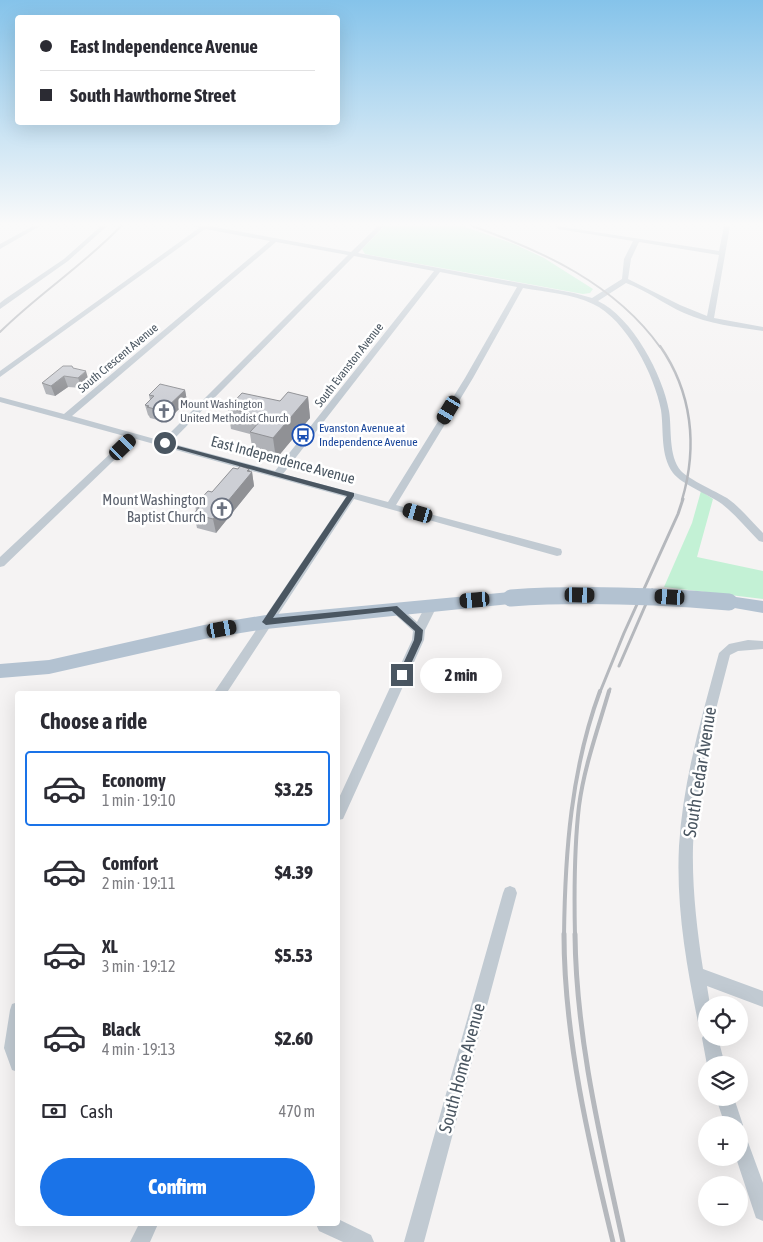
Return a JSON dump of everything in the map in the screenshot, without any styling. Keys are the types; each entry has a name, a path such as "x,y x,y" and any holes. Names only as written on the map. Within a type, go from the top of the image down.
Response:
{"main road":[{"path":"0,672 49,667 204,632 266,622 432,604 563,595 635,596 729,602 763,607"}],"street":[{"path":"0,307 28,284"},
{"path":"0,375 124,284"},
{"name":"South Crescent Avenue","path":"66,416 223,284"},
{"path":"165,443 324,284"},
{"name":"South Evanston Avenue","path":"277,474 427,284"},
{"path":"514,284 574,295 593,301 611,312 630,334 654,376 665,408 669,448 674,467 678,473 726,502 758,528 763,539"},
{"path":"593,301 618,284"},
{"path":"636,284 676,307 710,319 763,329"},
{"path":"710,319 716,284"},
{"path":"391,505 469,378 520,285"},
{"name":"East Independence Avenue","path":"0,399 557,552"},
{"path":"0,563 135,435"},
{"path":"221,691 352,495"},
{"path":"340,810 418,640 419,630 432,604"},
{"path":"394,608 419,630"},
{"name":"South Cedar Avenue","path":"700,996 695,974 686,888 688,821 706,722 725,652 741,645 763,645"},
{"name":"South Home Avenue","path":"414,1242 510,893"},
{"path":"695,974 763,999"},
{"path":"15,1029 12,1048 15,1056"},
{"path":"748,1166 763,1211"},
{"path":"140,1242 148,1226"},
{"path":"330,1226 364,1242"}],"green space":[{"path":"528,284 585,284 593,289 590,293 583,294"},
{"path":"701,491 713,499 697,557 763,571 763,599 664,587 692,523"}],"building":[{"path":"63,366 72,366 73,368 86,371 78,378 64,376 51,386 42,383"},
{"path":"160,384 185,390 163,411 145,405 154,396 149,395"},
{"path":"288,392 308,397 273,438 250,432 264,417 228,408 242,393 280,401"},
{"path":"240,466 252,472 213,519 194,514 200,506 195,505 208,491 212,492 233,468 238,469"}],"railway":[{"path":"0,332 56,284"},
{"path":"593,284 622,305 660,347"},
{"path":"660,346 679,382 689,420 690,460 682,500"},
{"path":"600,692 683,499"},
{"path":"619,666 652,590"},
{"path":"564,935 568,842 576,781 582,751 600,691"},
{"path":"575,934 576,838 581,791 609,691"},
{"path":"575,934 576,973 585,1051 598,1127 623,1242"},
{"path":"564,935 568,1012 573,1051 595,1167 613,1242"}],"place":[{"name":"Mount Washington United Methodist Church","path":"164,411"},
{"name":"Evanston Avenue at Independence Avenue","path":"303,435"},
{"name":"Mount Washington Baptist Church","path":"222,509"}],"route":[{"path":"165,443 352,495 266,622 394,608 419,630 418,640 402,675"}]}
